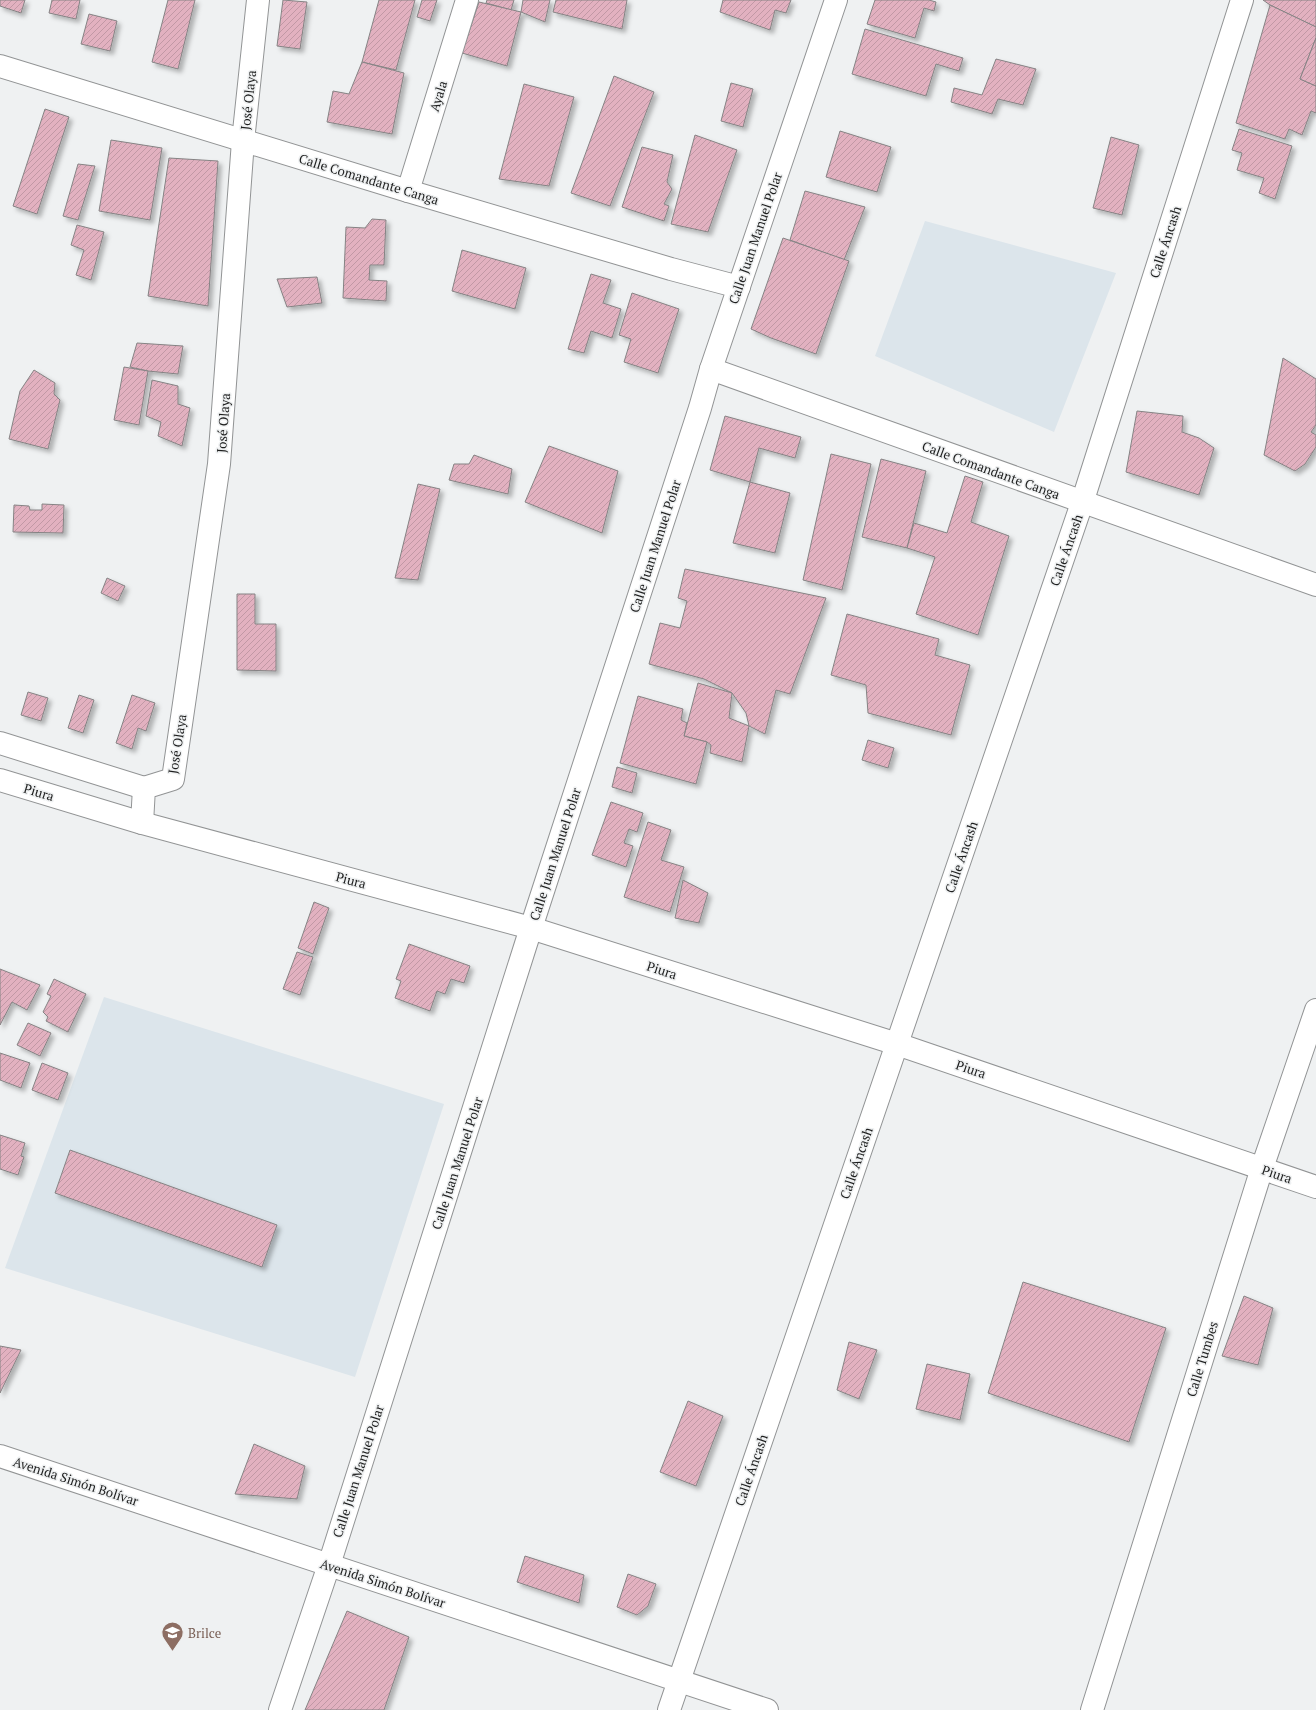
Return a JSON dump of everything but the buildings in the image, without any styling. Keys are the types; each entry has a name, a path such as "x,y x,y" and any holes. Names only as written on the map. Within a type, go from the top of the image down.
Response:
{"street":[{"name":"José Olaya","path":"144,788 173,779 220,464 243,141 258,0"},
{"name":"Ayala","path":"408,191 467,0"},
{"name":"Calle Juan Manuel Polar","path":"280,1710 329,1565 531,928 700,408 711,369 836,0"},
{"name":"Calle Áncash","path":"669,1710 1082,503 1242,0"},
{"name":"Calle Comandante Canga","path":"0,66 408,191 671,269 738,287"},
{"name":"Calle Comandante Canga","path":"711,369 1082,503 1316,585"},
{"path":"0,743 144,788 142,823"},
{"name":"Piura","path":"0,780 142,823 531,928 897,1044 1316,1187"},
{"name":"Calle Tumbes","path":"1092,1710 1262,1168 1316,1010"},
{"name":"Avenida Simón Bolívar","path":"0,1456 767,1710"}],"shaded area":[{"path":"925,221 1116,273 1054,432 875,356"},
{"path":"104,997 444,1104 355,1377 5,1268"}],"place":[{"name":"Brilce","path":"172,1652"}]}
